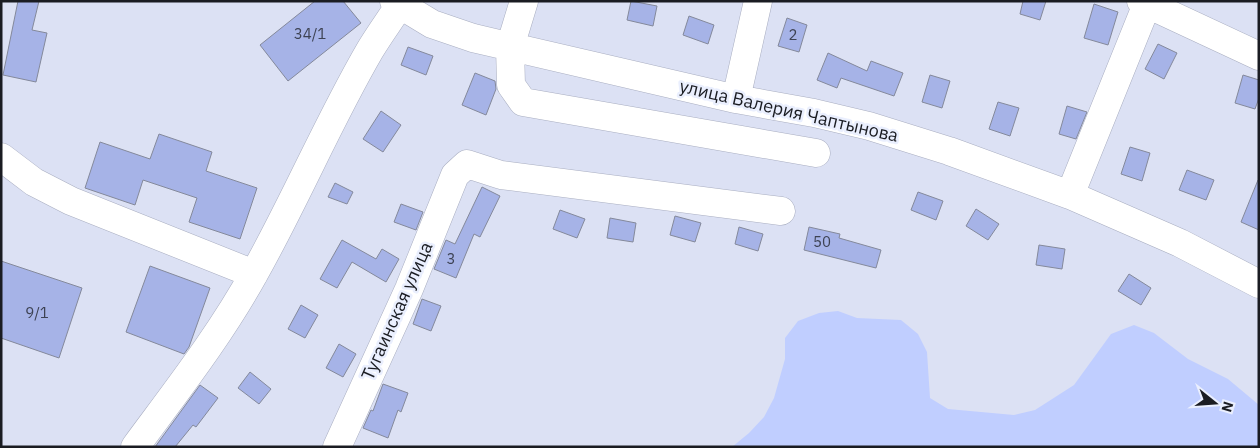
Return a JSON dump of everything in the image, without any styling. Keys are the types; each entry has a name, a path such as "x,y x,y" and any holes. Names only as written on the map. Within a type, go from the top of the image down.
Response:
{"street":[{"path":"524,1 510,46 511,85 523,102 816,153"},
{"path":"736,99 758,1"},
{"path":"135,447 222,328 254,274 289,212 341,102 397,3"},
{"name":"улица Валерия Чаптынова","path":"397,3 432,24 473,38 736,99 814,113 869,126 949,151 1070,194 1180,243 1259,284"},
{"path":"1070,194 1144,3 1259,56"},
{"path":"1,156 34,182 71,201 254,274"},
{"name":"Тугаинская улица","path":"337,447 409,289 455,175 467,164 501,175 781,211"}],"shaded area":[{"path":"838,311 857,318 901,320 918,334 927,352 930,398 948,409 1014,415 1035,410 1074,385 1111,334 1134,325 1154,333 1188,359 1228,379 1259,405 1259,447 732,447 764,417 774,398 785,359 785,338 798,321 819,313"}],"building":[{"path":"18,1 39,1 32,30 47,33 36,82 3,75"},
{"path":"315,1 343,1 361,23 288,81 260,45"},
{"path":"631,1 657,6 653,26 627,20"},
{"path":"1023,1 1046,1 1040,20 1020,14"},
{"path":"1094,4 1118,12 1108,45 1084,38"},
{"path":"689,16 714,25 708,44 683,35"},
{"path":"787,18 807,25 799,52 778,46"},
{"path":"1158,44 1177,53 1164,79 1145,69"},
{"path":"408,47 433,56 426,75 401,65"},
{"path":"828,53 867,71 871,61 903,73 894,96 841,78 837,88 817,80"},
{"path":"475,73 495,81 496,89 486,115 462,105"},
{"path":"930,75 950,81 942,108 922,102"},
{"path":"1243,75 1259,80 1259,98 1255,109 1235,103"},
{"path":"998,102 1019,108 1010,136 989,129"},
{"path":"1067,106 1087,112 1076,139 1059,134"},
{"path":"381,111 401,125 383,152 363,139"},
{"path":"159,134 212,152 206,171 257,188 240,239 189,222 197,198 143,180 135,205 85,188 100,142 150,159"},
{"path":"1130,147 1150,153 1142,181 1121,174"},
{"path":"1187,170 1214,180 1206,200 1179,190"},
{"path":"1259,180 1259,230 1241,222"},
{"path":"335,183 353,192 347,204 328,197"},
{"path":"482,187 500,196 480,237 474,234 456,278 434,269 446,240 455,244"},
{"path":"918,192 943,201 936,220 911,210"},
{"path":"401,204 423,212 416,230 394,222"},
{"path":"976,209 999,224 988,240 966,226"},
{"path":"560,210 585,219 577,238 553,229"},
{"path":"675,216 701,223 695,242 670,235"},
{"path":"610,218 636,223 633,242 607,238"},
{"path":"739,227 763,234 758,251 735,244"},
{"path":"809,227 840,234 839,238 881,250 876,268 804,250"},
{"path":"342,240 376,259 382,249 399,259 386,282 352,262 337,288 320,279"},
{"path":"1039,245 1065,249 1062,269 1036,265"},
{"path":"1,261 82,288 59,358 1,338"},
{"path":"150,266 210,288 189,347 184,354 126,332"},
{"path":"1129,274 1151,288 1141,305 1118,291"},
{"path":"422,299 441,306 431,331 413,324"},
{"path":"301,305 318,315 305,338 288,329"},
{"path":"339,344 356,354 343,377 326,368"},
{"path":"250,372 271,389 259,404 238,388"},
{"path":"383,384 408,393 401,412 398,410 388,438 363,428 371,410 373,411"},
{"path":"200,385 218,398 196,427 193,425 175,447 155,447"}]}
